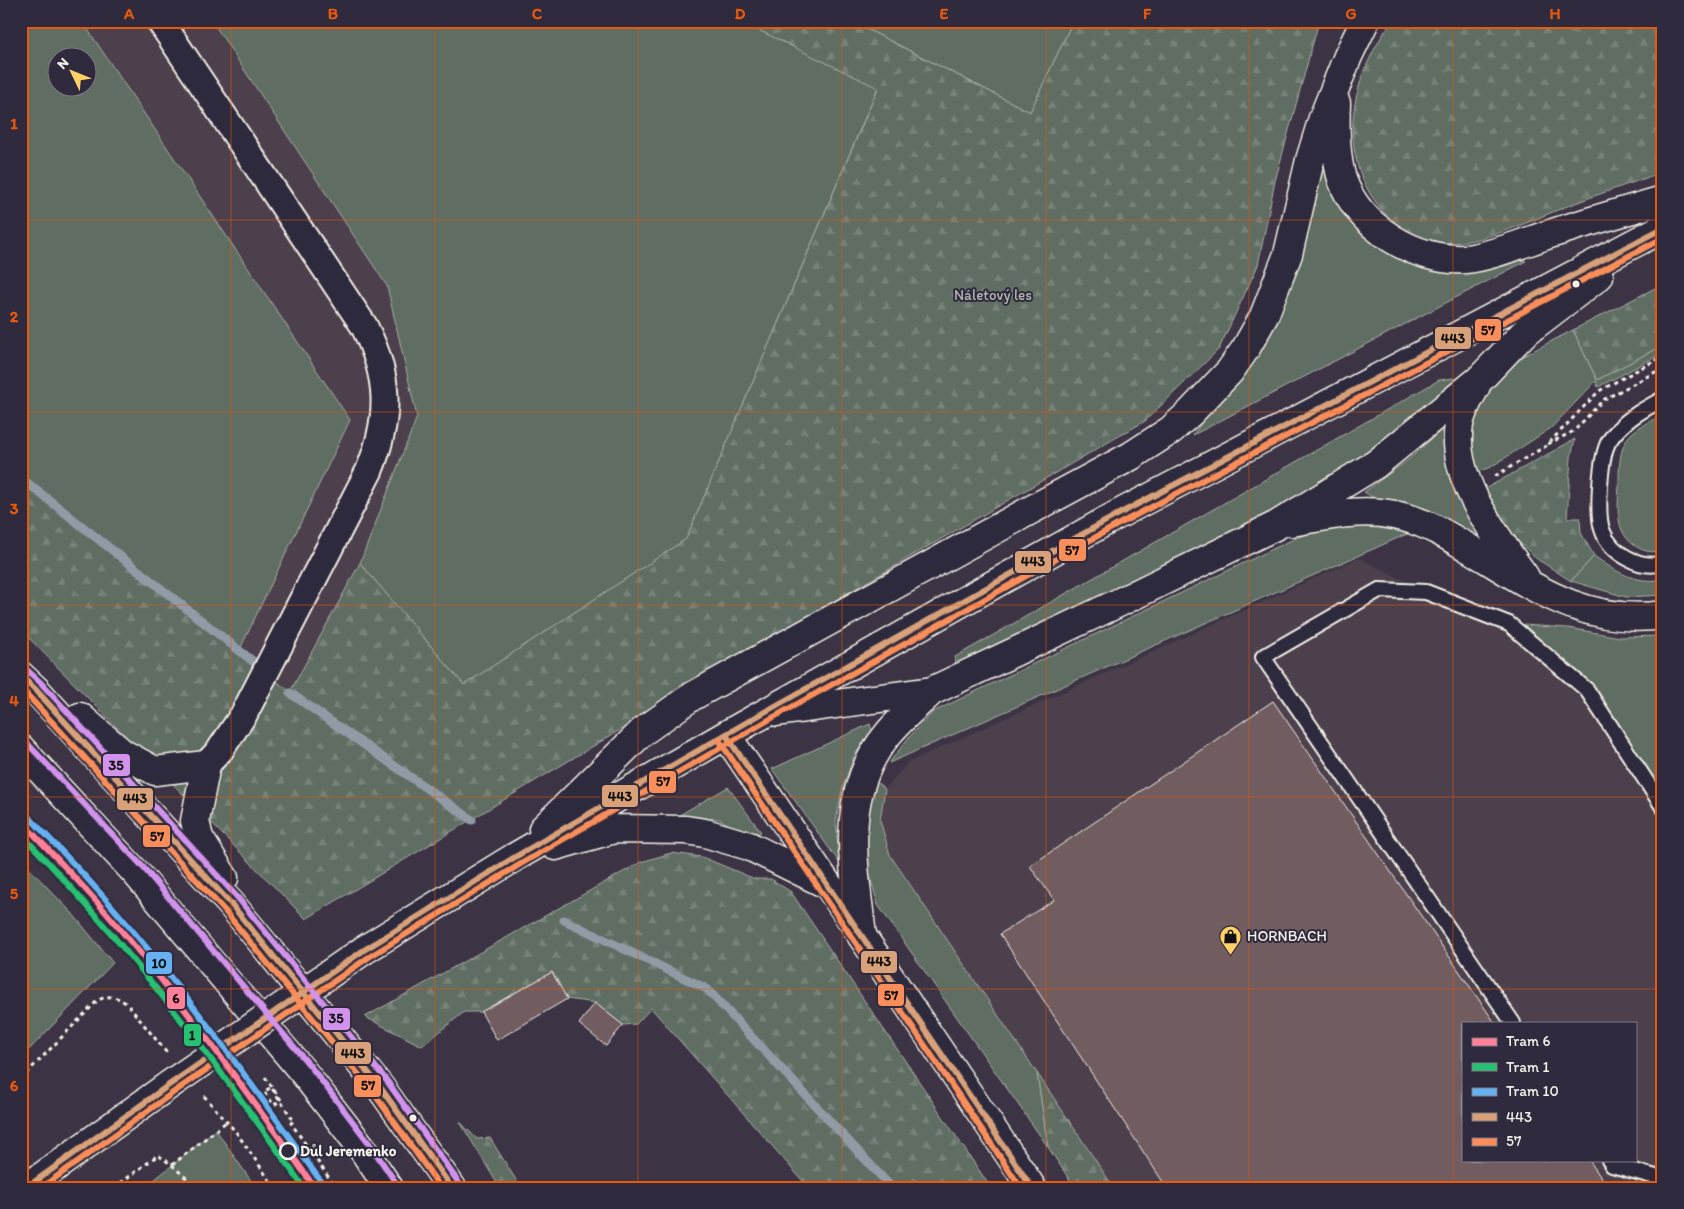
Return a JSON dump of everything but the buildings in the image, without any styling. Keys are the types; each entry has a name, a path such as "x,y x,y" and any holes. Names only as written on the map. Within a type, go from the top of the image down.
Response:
{"main road":[{"path":"515,857 642,732 691,697 1131,456 1171,430 1192,412 1230,371 1246,348 1264,316 1288,254 1323,118 1348,56 1366,21"},
{"path":"1337,84 1335,124 1338,162 1343,181 1350,196 1364,215 1384,233 1406,248 1422,254 1452,259 1467,258 1513,246 1663,200"},
{"path":"26,1188 169,1085 364,950 515,857 761,714 1115,516 1663,228"},
{"path":"761,714 932,691 1277,525 1376,464 1480,379 1528,330 1663,228"},
{"path":"1480,379 1464,408 1459,423 1457,438 1461,461 1469,486 1483,515 1532,586"},
{"path":"1277,525 1333,515 1363,512 1395,515 1432,526 1532,586 1575,607 1598,613 1638,616 1663,615"},
{"path":"21,668 122,753 155,771 206,765 195,821 199,838 272,954"},
{"path":"21,676 231,904 380,1088 452,1188"},
{"path":"862,936 852,837 853,812 858,792 868,766 888,734 932,691"},
{"path":"726,735 1032,1188"},
{"path":"23,752 136,873 304,1073 362,1148 389,1188"},
{"path":"515,857 614,829 686,830 705,833 749,846 826,884"}],"street":[{"path":"160,21 364,326 380,365 385,408 381,437 369,470 244,714 220,750 206,765"}],"lane":[{"path":"1663,399 1641,410 1628,420 1609,442 1602,461 1600,521 1605,537 1627,558 1643,564 1663,563"},
{"path":"1512,1022 1263,657 1379,590 1426,592 1444,598 1508,624 1587,690 1663,807"},
{"path":"1610,1162 1612,1165 1663,1179"}],"path":[{"path":"1546,446 1600,391 1663,356"},
{"path":"1469,486 1492,478 1574,431 1603,400 1663,368"},
{"path":"21,1080 97,1001 104,997 118,998 127,1004 148,1029"},
{"path":"265,1077 281,1100 274,1105 264,1092 271,1087 276,1094 281,1101 294,1121 291,1123 336,1188"},
{"path":"172,1165 226,1122"},
{"path":"236,1132 275,1188"},
{"path":"114,1188 158,1155 197,1188"}],"shaded area":[{"path":"82,21 212,21 387,286 417,417 360,563 290,693 190,801 239,651 350,420"},
{"path":"1359,558 1534,645 1587,690 1663,807 1663,1188 1114,1188 890,855 880,820 885,789 909,762"}],"green space":[{"path":"21,21 82,21 350,420 239,651 21,475"},
{"path":"212,21 740,21 878,87 686,540 464,685 360,563 417,417 387,286"},
{"name":"Náletový les","path":"740,21 851,21 1030,112 1073,21 1319,21 1275,181 1258,265 1219,349 1145,421 834,601 306,919 21,630 21,475 290,692 360,563 464,685 686,539 878,88"},
{"path":"851,21 1073,21 1030,112"},
{"path":"1392,21 1663,21 1663,172 1494,235 1463,242 1448,243 1432,241 1417,236 1390,218 1369,192 1357,163 1354,144 1354,107 1358,89 1372,54"},
{"path":"1322,163 1340,207 1365,235 1408,262 1443,272 1510,259 1526,261 1193,435 1219,398 1289,288 1309,225"},
{"path":"1663,284 1663,345 1597,380 1573,330"},
{"path":"1573,330 1597,380 1663,345 1663,353 1598,387 1596,381 1551,428 1491,467 1477,472 1469,443 1477,409 1498,375 1525,355"},
{"path":"1454,378 1453,385 1386,443 1330,480 1243,530 956,665 955,657 1439,380"},
{"path":"1663,415 1663,550 1649,552 1640,549 1630,541 1624,535 1621,527 1618,511 1620,460 1624,444 1630,435"},
{"path":"1447,425 1445,453 1463,509 1480,537 1408,503 1374,498 1364,492 1408,460"},
{"path":"1575,439 1571,457 1567,518 1580,518 1581,533 1594,556 1571,581 1537,559 1503,527 1483,490"},
{"path":"1348,524 1385,525 1407,534 889,763 909,737 933,712 1298,537"},
{"path":"1594,556 1610,567 1635,578 1644,580 1663,579 1663,595 1626,597 1571,581"},
{"path":"1509,624 1568,628 1620,637 1663,636 1663,803 1587,690"},
{"path":"870,724 872,731 854,756 842,790 836,821 839,862 772,769"},
{"path":"875,781 885,789 880,820 890,855 1037,1073 1048,1147 878,905 866,862 867,819"},
{"path":"728,787 761,832 751,837 719,819 676,817"},
{"path":"671,853 702,857 755,879 771,879 791,892 991,1188 809,1188 651,1008 636,1024 623,1025 595,1003 567,999 552,972 481,1012 464,1012 422,1046 365,1017 641,862"},
{"path":"21,860 72,913 113,963 21,1058"},
{"path":"1037,1073 1114,1188 1075,1188 1048,1147"},
{"path":"460,1122 477,1139 490,1138 521,1188 500,1188"},
{"path":"216,1130 256,1188 144,1188"}],"waterway":[{"path":"21,478 264,670"},
{"path":"290,693 472,820"},
{"path":"564,920 707,989 892,1188"}],"tram line":[{"name":"10","path":"27,815 104,898 170,976 322,1183"},
{"name":"6","path":"21,821 98,904 163,982 315,1188"},
{"name":"1","path":"21,834 98,918 170,1005 304,1188"}],"transit line":[{"name":"443","path":"26,1188 169,1085 364,950 515,857 761,714 1115,516 1663,228"},
{"name":"57","path":"41,1188 174,1092 369,957 519,865 765,722 1119,524 1663,238"},
{"name":"35","path":"27,670 238,898 387,1081 459,1183"},
{"name":"443","path":"21,676 231,904 380,1087 452,1188"},
{"name":"57","path":"21,688 224,910 373,1092 441,1188"},
{"name":"443","path":"726,735 1032,1188"},
{"name":"57","path":"719,740 1021,1188"},
{"name":"35","path":"27,743 143,867 311,1067 369,1143 396,1183"}],"place":[{"name":"HORNBACH","path":"1231,955"},
{"name":"Důl Jeremenko","path":"288,1151"}]}
